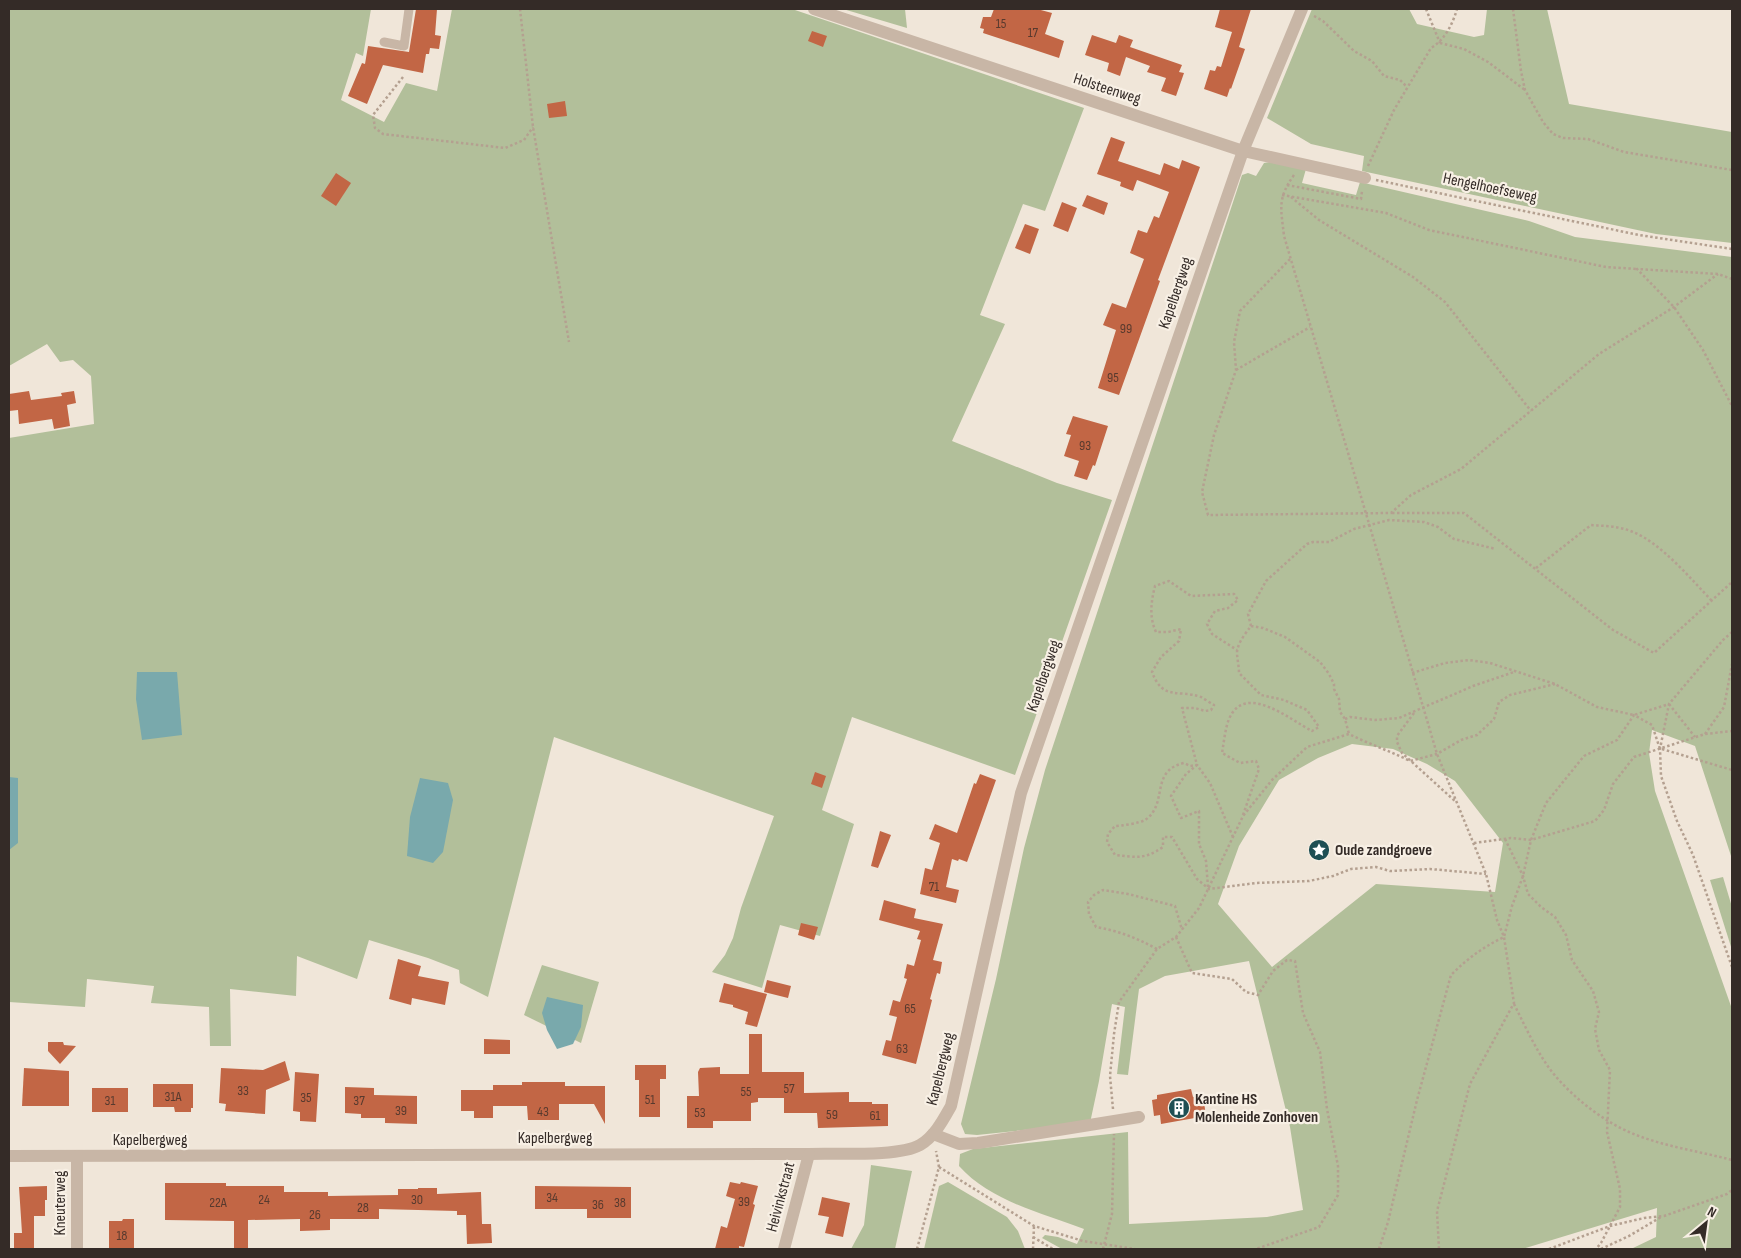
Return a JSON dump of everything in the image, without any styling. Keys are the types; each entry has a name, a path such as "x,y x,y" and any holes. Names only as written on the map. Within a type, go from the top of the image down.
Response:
{"street":[{"name":"Holsteenweg","path":"814,9 1243,151"},
{"path":"1302,9 1243,151 1365,178"},
{"name":"Kapelbergweg","path":"9,1156 809,1154 898,1152 920,1145 933,1134 951,1106 1021,793 1243,151"},
{"path":"933,1134 959,1144 978,1143 1140,1117"},
{"name":"Heivinkstraat","path":"784,1249 809,1154"},
{"name":"Kneuterweg","path":"77,1156 77,1249"}],"lane":[{"path":"384,42 404,46 409,9"}],"path":[{"path":"520,9 533,127 569,342"},
{"path":"1302,9 1323,21 1354,51 1372,62 1384,76 1400,80 1407,88"},
{"path":"1426,9 1440,43"},
{"path":"1457,9 1454,20 1440,43 1431,48 1394,110 1369,163 1361,199 1287,185 1282,195 1280,206 1284,236 1437,754 1486,874 1497,920 1504,937 1514,1003 1547,1065 1572,1094 1608,1121 1630,1132 1732,1160"},
{"path":"1513,9 1525,90 1543,122 1553,134 1563,138 1588,139 1624,152 1732,170"},
{"path":"1440,43 1464,49 1488,62 1525,90"},
{"path":"403,77 374,115 375,128 383,134 505,148 524,140 533,127"},
{"name":"Hengelhoefseweg","path":"1365,178 1629,234 1732,249"},
{"path":"1282,195 1386,213 1430,230 1606,267 1718,274 1732,279"},
{"path":"1289,196 1319,220 1413,277 1445,302 1532,411"},
{"path":"1290,259 1240,311 1234,342 1236,370 1214,435 1202,492 1208,514 1464,513 1613,630 1654,653 1732,582"},
{"path":"1637,269 1674,307 1703,350 1732,406"},
{"path":"1391,513 1411,495 1461,469 1599,354 1674,307 1718,274"},
{"path":"1236,370 1310,327"},
{"path":"1103,1249 1112,1214 1114,1122 1110,1076 1119,1002 1157,949 1176,937 1199,908 1243,816 1259,769 1256,761 1240,763 1222,753 1225,731 1230,718 1239,705 1249,702 1265,704 1312,731 1319,727 1307,710 1284,700 1261,694 1239,674 1240,663 1237,650 1251,626 1248,614 1266,581 1307,544 1330,542 1354,530 1389,520 1424,522 1438,527 1454,539 1496,549"},
{"path":"1536,568 1590,525 1616,527 1634,532 1670,558 1712,601"},
{"path":"1233,837 1210,783 1197,765 1182,708 1195,708 1205,711 1211,710 1214,706 1202,697 1185,693 1170,693 1156,684 1152,672 1161,657 1179,641 1181,629 1156,632 1150,606 1155,586 1169,581 1191,596 1234,594 1238,600 1228,608 1215,611 1207,624 1212,634 1237,650"},
{"path":"1251,626 1263,628 1285,637 1320,662 1329,674 1339,699 1340,712 1345,719 1349,734"},
{"path":"1660,749 1668,704 1732,632"},
{"path":"1412,673 1445,662 1469,660 1490,662 1555,684 1597,707 1634,715 1652,725 1660,749 1662,776 1677,821 1693,855 1732,967"},
{"path":"1705,734 1724,707 1732,664"},
{"path":"1345,719 1350,717 1388,720 1399,718 1473,686 1515,672"},
{"path":"1243,816 1272,780 1307,747 1349,734 1372,745 1390,750 1410,761 1437,754 1461,740 1477,735 1494,719 1499,702 1510,695 1555,684"},
{"path":"1504,937 1512,906 1523,876 1531,840 1546,803 1584,756 1617,740 1634,715 1668,704"},
{"path":"1668,704 1695,738"},
{"path":"1415,711 1397,736 1398,747 1410,761 1457,803"},
{"path":"1474,842 1505,839 1531,840 1595,821 1604,810 1613,784 1634,757 1705,734 1732,731"},
{"path":"1660,749 1732,770"},
{"path":"1197,765 1190,766 1184,763 1170,767 1165,773 1158,802 1152,813 1144,821 1133,822 1126,826 1115,826 1108,834 1107,842 1114,855 1136,858 1153,854 1163,847 1163,837 1172,837 1197,879 1209,890"},
{"path":"1197,765 1186,774 1172,796 1181,818 1200,811 1199,844 1206,861 1209,890"},
{"path":"1505,839 1523,876 1528,894 1541,907 1555,916 1566,935 1572,960 1594,991 1599,1012 1595,1029 1599,1050 1610,1070 1607,1132 1620,1189 1620,1207 1596,1249"},
{"path":"1209,890 1256,883 1309,882 1351,869 1376,867 1390,871 1430,869 1486,874"},
{"path":"1157,949 1137,938 1117,931 1096,927 1089,914 1088,902 1094,895 1103,890 1128,894 1175,906 1182,930"},
{"path":"1176,937 1192,973 1232,979 1246,992 1258,995 1273,971 1287,960 1295,961 1303,1013 1320,1052 1327,1109 1338,1166 1338,1195 1319,1227 1256,1249"},
{"path":"1379,1249 1388,1222 1417,1100 1451,975 1485,946 1504,937"},
{"path":"1439,1249 1437,1211 1470,1084 1514,1003"},
{"path":"917,1249 939,1167 933,1134"},
{"path":"939,1167 1034,1226 1083,1241 1135,1249"},
{"path":"1601,1249 1664,1216 1727,1194 1732,1190"},
{"path":"1549,1249 1610,1226 1644,1218 1664,1216"},
{"path":"1033,1249 1034,1226"},
{"path":"1033,1237 1053,1249"}],"green space":[{"path":"9,9 371,9 363,56 356,53 341,100 384,122 406,83 437,91 452,9 792,9 1084,108 1045,211 1023,204 980,315 1005,324 952,441 1057,483 1112,500 1015,775 852,717 822,810 854,824 820,936 780,925 762,988 712,972 725,955 733,938 741,908 774,816 554,737 488,997 460,983 459,970 428,958 369,940 357,979 297,956 296,996 230,989 231,1046 210,1046 209,1007 151,1003 154,986 87,979 85,1007 9,1002 9,438 94,424 91,376 73,360 60,362 47,344 9,366"},
{"path":"843,9 905,9 907,28"},
{"path":"1312,9 1409,9 1417,24 1474,37 1484,35 1487,9 1547,9 1569,104 1732,132 1732,243 1656,234 1362,171 1364,156 1311,144 1267,118"},
{"path":"1270,162 1306,169 1302,183 1356,195 1360,182 1529,221 1575,237 1732,257 1732,859 1695,746 1652,730 1649,753 1655,791 1732,1009 1732,1249 1631,1249 1656,1237 1657,1208 1522,1249 1062,1249 1042,1238 1045,1235 1058,1237 1077,1244 1084,1229 1017,1205 1001,1197 972,1178 959,1166 960,1154 973,1149 1128,1132 1129,1224 1267,1217 1303,1210 1290,1127 1249,961 1165,976 1139,989 1128,1075 1117,1074 1125,1007 1112,1004 1090,1123 977,1135 965,1134 961,1124 996,979 1024,848 1045,770 1242,175 1248,173 1256,176 1264,163","holes":["1352,744 1393,749 1427,764 1455,781 1503,843 1495,892 1376,884 1272,967 1218,904 1239,846 1279,780 1318,758"]},
{"path":"1723,877 1732,907 1732,950 1710,880"},
{"path":"542,965 599,982 581,1043 524,1015"},
{"path":"871,1165 912,1171 895,1249 851,1249 864,1225"},
{"path":"948,1182 1007,1217 1018,1231 1025,1249 924,1249 939,1186"}],"water":[{"path":"137,672 177,672 182,735 142,740 136,699"},
{"path":"9,777 18,778 18,843 9,850"},
{"path":"420,778 448,783 453,800 443,852 433,863 407,856 410,817"},
{"path":"547,997 583,1005 581,1027 573,1044 557,1049 547,1030 542,1013"}],"building":[{"path":"416,9 437,9 435,35 441,36 439,49 430,48 429,54 426,54 423,73 383,65 367,104 348,96 362,63 365,64 368,46 409,52"},
{"path":"994,9 1037,9 1052,13 1045,34 1064,41 1059,58 983,33 984,29 980,28 983,17 991,17"},
{"path":"1220,9 1251,9 1239,47 1245,49 1227,97 1204,89 1210,70 1215,71 1217,66 1221,67 1232,32 1215,27"},
{"path":"812,31 827,36 823,47 808,41"},
{"path":"1092,35 1116,43 1119,35 1133,40 1130,47 1182,65 1179,72 1184,73 1176,96 1161,91 1166,78 1147,72 1150,66 1126,57 1120,76 1107,71 1109,63 1085,55"},
{"path":"565,101 567,116 549,118 547,104"},
{"path":"1111,137 1125,142 1118,161 1160,175 1164,163 1179,169 1182,160 1200,167 1158,280 1160,281 1119,395 1098,388 1116,330 1103,325 1112,303 1126,308 1144,259 1130,253 1138,230 1147,233 1154,216 1159,218 1169,192 1137,180 1133,191 1120,186 1121,182 1097,174"},
{"path":"336,173 351,183 336,206 321,196"},
{"path":"1087,195 1108,203 1104,215 1082,206"},
{"path":"1062,202 1077,208 1068,232 1053,226"},
{"path":"1025,224 1039,229 1030,254 1015,248"},
{"path":"29,391 31,400 62,396 61,393 74,391 76,403 67,405 70,426 54,429 52,419 19,424 18,410 9,411 9,394"},
{"path":"1073,416 1108,426 1095,466 1093,465 1087,480 1074,476 1079,461 1064,456 1071,435 1066,434"},
{"path":"815,772 826,776 822,788 811,784"},
{"path":"980,774 996,780 967,862 952,859 946,887 959,890 956,903 920,894 925,868 932,870 940,843 929,839 935,824 957,833 974,783 976,784"},
{"path":"880,831 891,835 878,868 871,866"},
{"path":"884,900 916,909 914,918 943,924 933,960 942,962 940,974 937,973 930,999 932,1000 916,1064 882,1055 886,1040 891,1041 897,1017 889,1015 893,1000 900,1002 907,979 904,978 907,964 914,966 921,940 917,939 920,931 879,920"},
{"path":"801,923 818,927 814,940 798,935"},
{"path":"398,959 421,966 418,976 449,982 445,1005 412,998 411,1005 389,999"},
{"path":"767,980 791,986 788,998 764,992"},
{"path":"724,983 767,994 757,1027 745,1024 748,1012 733,1007 733,1005 719,1002"},
{"path":"749,1034 762,1034 762,1072 804,1072 804,1093 849,1092 849,1102 888,1104 888,1126 818,1128 817,1113 784,1113 784,1098 758,1098 758,1102 751,1103 751,1121 713,1121 713,1128 687,1128 687,1096 699,1096 698,1072 700,1068 720,1067 720,1074 749,1074"},
{"path":"484,1039 510,1040 510,1054 484,1054"},
{"path":"48,1042 63,1042 64,1045 76,1046 60,1064 48,1051"},
{"path":"285,1061 290,1080 266,1090 265,1114 225,1111 226,1104 219,1103 221,1068 263,1070"},
{"path":"635,1065 666,1065 666,1079 660,1079 660,1117 639,1117 639,1080 635,1080"},
{"path":"24,1068 69,1071 69,1106 22,1106"},
{"path":"295,1072 319,1074 316,1122 300,1121 300,1112 293,1111"},
{"path":"522,1082 565,1082 565,1086 605,1086 605,1124 594,1104 559,1104 559,1120 528,1120 527,1106 493,1106 493,1118 474,1118 474,1111 461,1111 461,1090 493,1090 493,1085 522,1085"},
{"path":"153,1084 193,1084 193,1108 191,1108 191,1112 175,1112 174,1107 153,1107"},
{"path":"345,1087 374,1088 374,1095 417,1096 417,1124 385,1123 385,1118 361,1118 361,1114 345,1113"},
{"path":"92,1088 128,1088 128,1112 92,1112"},
{"name":"Kantine HS Molenheide Zonhoven","path":"1191,1089 1193,1097 1203,1095 1206,1116 1161,1124 1160,1115 1154,1116 1152,1100 1157,1099 1157,1095"},
{"path":"730,1182 740,1184 741,1182 758,1186 753,1204 755,1205 744,1247 739,1246 739,1249 715,1249 721,1226 727,1228 735,1199 726,1196"},
{"path":"165,1183 226,1183 226,1186 284,1186 284,1192 328,1192 328,1196 398,1195 398,1189 418,1188 437,1188 437,1194 481,1192 482,1224 491,1224 492,1243 467,1244 466,1215 457,1215 457,1211 379,1209 379,1219 330,1219 330,1230 300,1231 300,1219 248,1220 248,1249 234,1249 234,1221 165,1220"},
{"path":"47,1186 45,1216 34,1216 34,1249 14,1249 14,1233 22,1233 19,1187"},
{"path":"535,1186 631,1187 631,1218 587,1218 587,1209 535,1209"},
{"path":"822,1197 850,1203 843,1237 825,1233 829,1217 818,1215"},
{"path":"123,1219 134,1219 134,1249 109,1249 109,1221 122,1221"}],"place":[{"name":"Oude zandgroeve","path":"1319,850"},
{"name":"Kantine HS Molenheide Zonhoven","path":"1179,1108"}]}
